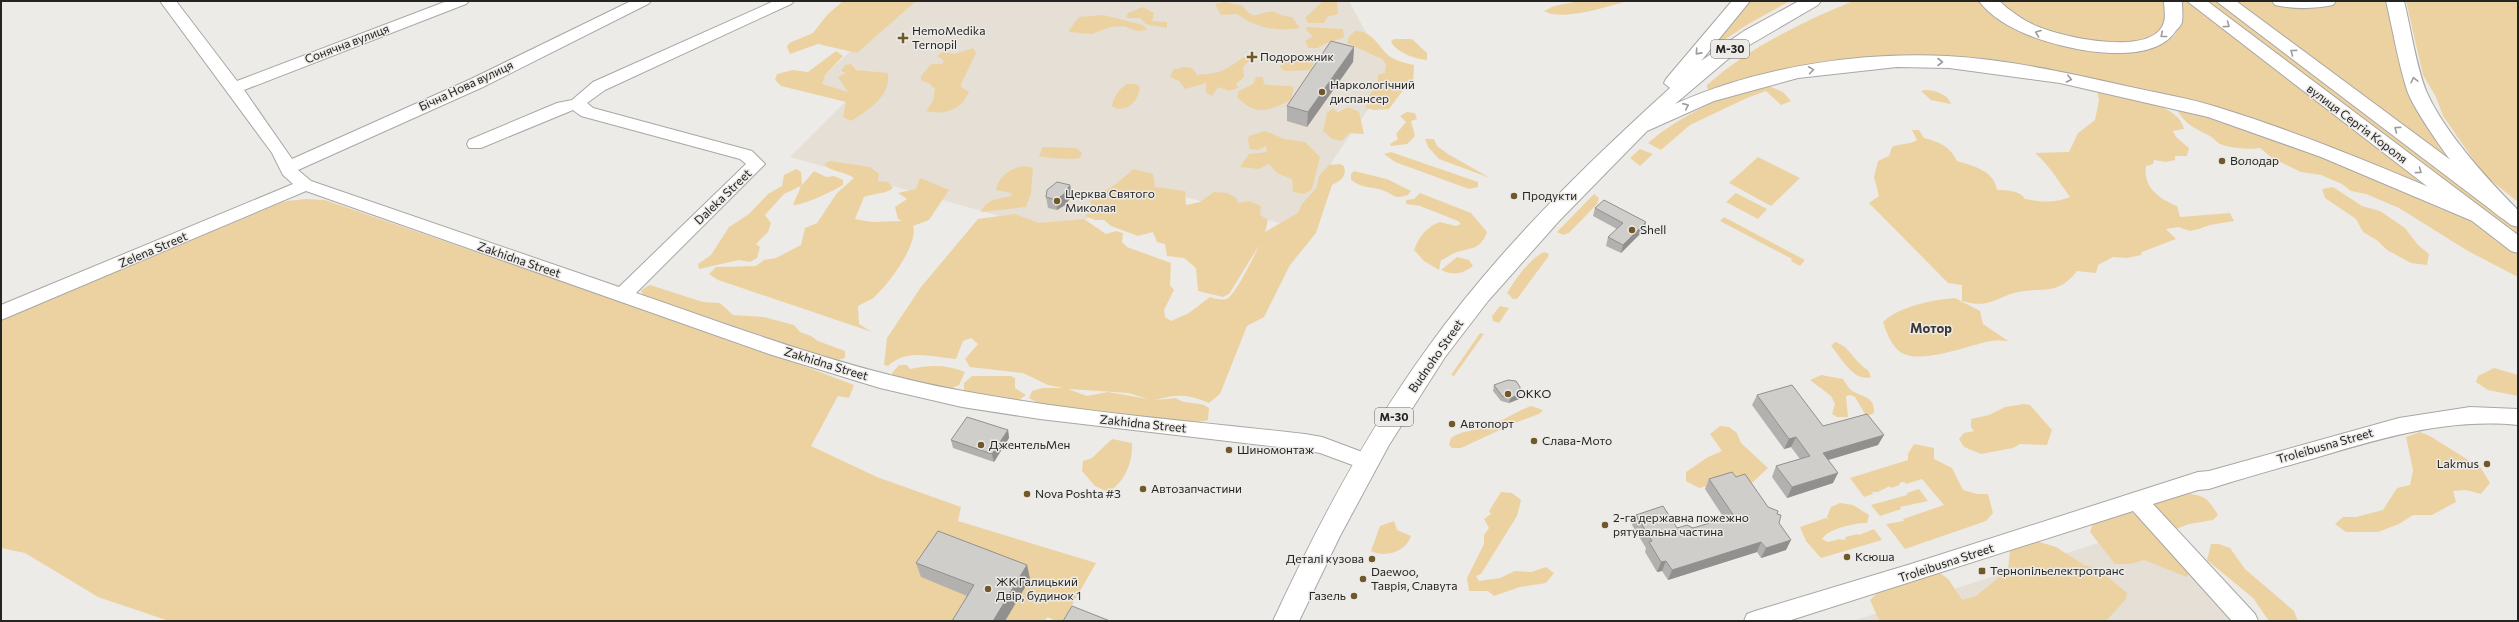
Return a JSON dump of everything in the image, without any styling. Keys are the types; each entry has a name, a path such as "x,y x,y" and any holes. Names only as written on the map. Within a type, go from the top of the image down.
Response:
{"main road":[{"name":"М-30","path":"1656,110 1678,75 1741,1"},
{"name":"М-30","path":"1638,128 1656,110 1718,57 1769,25 1812,1"},
{"path":"1988,1 2016,23 2046,36 2075,44 2116,48 2147,44 2168,32 2175,23 2176,13 2173,1"},
{"name":"вулиця Сергія Короля","path":"2196,1 2518,246"},
{"name":"вулиця Сергія Короля","path":"2225,1 2513,216"},
{"path":"2280,1 2303,3 2327,1"},
{"path":"2396,1 2416,91 2426,110 2479,183 2513,216"},
{"path":"1638,128 1707,97 1797,72 1897,61 1948,62 2060,77 2213,112 2328,152 2477,215"},
{"name":"Budnoho Street","path":"1286,621 1366,462 1418,380 1483,292 1534,234 1638,128"}],"street":[{"path":"168,1 193,37 234,88 280,152 287,168 305,185"},
{"name":"Сонячна вулиця","path":"234,88 461,1"},
{"name":"Бічна Нова вулиця","path":"287,168 477,83 644,1"},
{"path":"475,144 563,107 579,103 579,101 586,94 599,86 786,1"},
{"name":"Daleka Street","path":"579,103 580,107 587,112 746,155 756,164 622,296"},
{"name":"Zakhidna Street","path":"305,185 622,296 850,372 915,389 962,399 1086,417 1305,442 1322,445 1366,462"},
{"name":"Zelena Street","path":"1,313 305,185"},
{"name":"Troleibusna Street","path":"1755,621 1912,574 2136,500 2392,427 2457,416 2504,415 2518,417"},
{"path":"2136,500 2247,621"}],"shaded area":[{"path":"843,1 916,1 857,53 818,44 790,54 787,47 789,43 813,33 827,15"},
{"path":"904,1 1349,1 1373,45 1393,60 1367,111 1335,157 1294,227 1132,182 1067,235 790,157 849,98 813,86"},
{"path":"1323,1 1337,1 1338,14 1327,17 1324,23 1308,23 1305,18"},
{"path":"1580,1 1628,1 1573,14 1552,14 1544,11 1554,6"},
{"path":"1751,1 1790,1 1750,23 1704,53"},
{"path":"1853,1 1983,1 2020,28 2141,49 2169,40 2177,32 2180,24 2178,1 2187,1 2447,200 2223,110 2150,90 2060,74 1927,58 1710,90 1707,88 1707,85 1740,59 1776,37"},
{"path":"1994,1 2167,1 2169,17 2155,37 2134,43 2088,43 2030,26"},
{"path":"2201,1 2219,1 2518,224 2518,240"},
{"path":"2235,1 2388,1 2451,161"},
{"path":"2406,1 2518,1 2518,202 2484,175 2443,116 2436,97 2423,75"},
{"path":"1225,2 1243,6 1247,11 1254,15 1274,12 1292,17 1300,28 1267,28 1252,23 1237,14 1221,15 1215,4"},
{"path":"1143,7 1154,13 1152,21 1167,22 1167,28 1146,24 1140,18 1126,18 1128,13"},
{"path":"1103,15 1143,25 1147,30 1137,31 1124,26 1110,27 1092,34 1069,32 1079,17"},
{"path":"1307,27 1343,29 1344,37 1318,48 1308,48 1305,41 1313,36 1306,30"},
{"path":"1355,31 1360,31 1369,35 1391,57 1398,61 1414,65 1413,83 1404,89 1389,109 1374,110 1366,108 1367,98 1378,85 1378,75 1385,73 1386,64 1382,59 1347,43 1349,37"},
{"path":"1394,39 1412,39 1427,53 1427,60 1401,52 1393,45 1391,41"},
{"path":"973,48 976,53 961,84 961,87 969,92 966,98 957,107 945,112 926,111 933,101 935,89 929,83 921,81 921,76 931,64 942,64 944,61 937,56 943,52 955,54"},
{"path":"836,51 843,56 825,75 822,84 848,92 838,77 846,73 841,71 845,65 851,64 856,70 888,73 888,82 882,96 871,107 851,121 843,117 846,102 781,86 775,80 777,74 793,70 808,72"},
{"path":"1305,53 1316,56 1311,70 1285,71 1280,67 1283,59 1294,60"},
{"path":"1244,57 1250,60 1243,67 1244,77 1236,84 1238,88 1229,91 1218,87 1212,96 1206,92 1206,83 1185,89 1179,81 1170,77 1173,70 1183,67 1192,68 1197,75 1218,72"},
{"path":"1256,77 1263,77 1264,84 1294,87 1291,100 1276,107 1263,110 1257,110 1244,103 1237,97 1239,91 1253,84"},
{"path":"1127,84 1135,84 1140,87 1134,102 1122,109 1112,106 1117,93"},
{"path":"1769,86 1783,92 1791,101 1781,105 1766,91 1747,98 1690,125 1661,150 1648,143 1673,124 1705,106 1739,92"},
{"path":"1925,90 1944,95 1951,104 1931,100 1921,91"},
{"path":"2097,91 2134,98 2161,106 2172,112 2180,120 2184,129 2173,131 2176,137 2189,148 2187,156 2175,156 2175,160 2166,162 2154,160 2153,164 2146,166 2147,180 2150,186 2158,196 2177,206 2180,217 2230,213 2234,221 2210,225 2190,231 2178,227 2166,229 2176,239 2142,252 2141,255 2127,258 2113,257 2098,265 2096,273 2077,271 2070,279 2057,287 2018,292 1992,302 1979,304 1962,301 1962,285 1948,283 1869,203 1879,196 1874,177 1878,161 1889,156 1892,147 1911,143 1917,140 1912,130 1919,130 1924,138 1944,145 1957,161 1976,167 1987,173 1995,183 1997,190 2016,192 2025,199 2037,201 2053,201 2070,197 2050,169 2035,153 2069,152 2078,133 2095,120 2099,100"},
{"path":"1348,107 1359,112 1364,134 1349,133 1342,141 1332,139 1323,131 1327,113 1333,108 1338,113"},
{"path":"2184,109 2285,140 2441,209 2462,217 2472,218 2494,239 2518,249 2518,277 2468,251 2399,208 2366,194 2351,191 2342,184 2321,175 2301,172 2272,158 2260,148 2251,149 2229,147 2220,144 2187,122 2177,110"},
{"path":"1407,112 1415,113 1417,119 1411,121 1415,136 1407,144 1391,146 1390,144 1398,139 1396,134 1406,122 1400,116"},
{"path":"1265,131 1284,139 1305,142 1320,157 1312,189 1304,194 1293,192 1292,179 1277,173 1269,164 1259,169 1240,167 1249,154 1267,152 1266,146 1258,150 1250,149 1248,140 1249,136"},
{"path":"1425,139 1434,139 1437,146 1448,154 1490,178 1439,159 1428,147"},
{"path":"1043,147 1076,148 1082,153 1080,158 1076,159 1039,156"},
{"path":"1640,149 1653,154 1640,166 1630,158"},
{"path":"1391,152 1478,182 1478,187 1469,189 1395,162 1384,154"},
{"path":"1758,157 1800,178 1771,206 1729,183"},
{"path":"830,161 870,167 879,174 878,181 888,182 893,188 864,197 855,219 872,222 902,221 898,219 895,207 907,199 898,193 916,189 920,178 949,190 929,220 913,226 914,234 907,254 886,285 872,299 858,306 859,324 872,332 718,280 709,274 716,267 756,266 764,260 776,258 801,245 805,228 817,223 837,193 854,178 831,169 824,164"},
{"path":"1340,164 1344,166 1345,173 1341,180 1332,185 1316,233 1290,265 1264,317 1247,326 1220,394 1209,403 1195,398 1182,396 1155,400 1176,398 1184,402 1201,404 1209,408 1208,420 1175,427 1043,406 1029,398 1032,391 1042,388 1063,388 1048,385 1023,373 970,367 965,359 978,344 971,338 963,341 956,359 911,355 895,360 888,366 884,365 887,338 921,287 978,219 1015,214 1039,223 1084,219 1106,234 1116,231 1123,233 1122,242 1127,247 1171,263 1170,285 1174,290 1164,310 1165,317 1171,321 1189,313 1210,297 1222,300 1228,298 1241,281 1260,244 1229,294 1223,297 1198,291 1196,268 1184,258 1167,256 1165,244 1157,242 1153,232 1138,236 1111,226 1104,220 1095,220 1085,216 1092,207 1089,197 1101,193 1112,186 1133,169 1153,174 1155,187 1185,191 1186,205 1200,202 1214,192 1228,193 1236,198 1238,203 1249,201 1261,206 1260,215 1268,220 1265,232 1298,213 1302,204 1317,187 1319,176 1329,165","holes":["1068,389 1128,393 1148,399 1108,392 1087,396"]},
{"path":"1025,166 1033,168 1031,193 1026,207 981,212 986,204 1011,196 1012,193 996,190 1000,180 1006,173 1015,168"},
{"path":"796,169 801,172 802,185 814,171 826,177 834,176 843,180 843,185 833,191 804,203 793,205 801,186 784,194 765,215 771,223 768,232 756,244 760,247 757,258 750,262 739,260 699,269 698,264 711,255 729,227 749,214 768,194 782,186 784,175"},
{"path":"1354,171 1387,179 1411,191 1408,195 1396,197 1382,190 1363,186 1351,180 1351,174"},
{"path":"2333,187 2362,206 2380,211 2405,228 2418,245 2429,254 2427,265 2411,263 2387,250 2378,241 2363,232 2356,219 2325,198 2322,189"},
{"path":"1420,193 1471,213 1487,232 1481,243 1477,246 1452,254 1441,260 1439,270 1424,261 1414,250 1416,245 1424,233 1435,224 1440,222 1456,226 1461,224 1458,221 1420,206 1406,204 1406,200 1414,199"},
{"path":"1736,193 1767,209 1758,219 1726,202"},
{"path":"1594,194 1599,198 1597,204 1569,233 1563,235 1557,232"},
{"path":"306,199 325,200 775,355 854,385 849,398 838,396 811,446 877,477 961,507 958,521 1096,563 1063,621 1055,621 1048,617 1044,621 169,621 98,597 25,553 1,548 1,318 251,212 287,201"},
{"path":"1724,217 1805,260 1800,266 1791,261 1792,259 1720,221"},
{"path":"1544,252 1549,254 1548,257 1517,299 1513,299 1507,293 1518,276 1538,255"},
{"path":"1457,257 1469,260 1473,266 1458,273 1450,273 1441,270"},
{"path":"650,285 703,302 720,303 733,315 764,317 794,325 800,332 811,336 818,341 845,351 845,358 836,361 705,316 650,302 644,298 641,290"},
{"path":"1955,298 1980,311 1983,324 2008,341 1992,341 1931,356 1918,357 1908,355 1896,348 1889,338 1883,322 1890,316 1907,308 1927,302"},
{"path":"1500,306 1509,308 1499,323 1493,321 1492,316"},
{"path":"1480,333 1484,334 1454,376 1451,375"},
{"path":"1835,342 1845,347 1863,367 1868,370 1871,377 1865,378 1859,376 1848,368 1831,346"},
{"path":"899,365 907,365 910,369 944,366 965,372 959,385 948,390 894,379 892,373"},
{"path":"2494,368 2518,375 2518,396 2488,390 2476,382 2478,376"},
{"path":"1821,375 1843,379 1852,391 1871,401 1874,408 1874,413 1870,415 1865,414 1855,397 1850,395 1846,396 1848,417 1837,417 1832,414 1835,404 1831,396 1810,380"},
{"path":"972,376 1011,376 1015,378 1015,388 1026,395 1016,402 964,393 964,383"},
{"path":"2024,404 2030,405 2052,430 2047,445 2020,444 2013,448 1981,454 1964,447 1959,439 1964,433 1974,431 1971,427 1971,419 1989,415 2005,407"},
{"path":"1531,406 1543,410 1539,414 1517,422 1461,448 1452,448 1449,445 1451,438 1455,436 1488,427"},
{"path":"1720,426 1729,427 1737,433 1741,443 1768,468 1752,483 1737,479 1699,488 1686,481 1686,472 1708,457 1722,451 1710,434"},
{"path":"2420,432 2430,436 2481,468 2490,483 2481,494 2466,490 2453,491 2456,502 2432,515 2413,515 2399,524 2378,532 2346,532 2335,524 2343,517 2356,517 2383,510 2397,488 2410,485 2413,470 2406,437"},
{"path":"1112,439 1132,443 1132,450 1127,471 1119,483 1108,492 1095,486 1082,471 1083,461 1092,458"},
{"path":"1914,444 1934,448 1934,459 1952,468 1963,490 1977,494 1988,494 1993,513 1986,521 1905,549 1886,524 1904,521 1903,519 1944,505 1922,479 1906,484 1904,482 1899,483 1900,485 1891,488 1890,486 1878,492 1872,492 1873,494 1864,497 1850,478 1908,460 1908,454"},
{"path":"1919,489 1928,501 1900,507 1901,509 1880,516 1871,505 1907,495 1907,493"},
{"path":"1501,492 1512,493 1521,500 1517,516 1481,574 1476,576 1479,581 1500,578 1515,571 1531,572 1546,567 1554,573 1546,583 1520,587 1494,596 1488,591 1469,591 1467,578 1484,544 1484,535 1489,528 1484,519 1491,514 1489,511"},
{"path":"2185,493 2205,498 2218,515 2213,520 2189,524 2171,531 2151,508 2158,501"},
{"path":"1840,503 1853,505 1869,515 1867,523 1842,527 1825,535 1822,539 1828,542 1840,539 1842,540 1846,539 1845,537 1859,535 1874,529 1882,540 1821,558 1806,541 1800,527 1826,518 1829,520 1827,517 1831,507"},
{"path":"2128,510 2138,516 2191,569 2187,577 2144,560 2130,564 2115,564 2090,532 2093,523"},
{"path":"1394,521 1397,530 1411,536 1405,546 1400,550 1388,554 1371,551 1380,526"},
{"path":"2152,526 2234,621 1854,621 1859,619"},
{"path":"2033,540 2056,547 2084,565 2097,568 2127,593 2126,599 2106,621 1883,621 1879,620 1870,600 1879,591 1939,572 1949,580 1962,600 1976,596 2008,570 2010,550"},
{"path":"2211,544 2219,544 2230,548 2245,569 2294,611 2298,621 2269,621 2253,598 2207,560"}],"building":[{"path":"1331,41 1354,47 1308,112 1287,106"},
{"path":"1057,182 1070,185 1064,194 1056,200 1046,197 1047,190"},
{"path":"1604,200 1646,222 1623,245 1608,237 1623,223 1595,208"},
{"path":"1508,380 1516,381 1520,387 1520,394 1511,398 1502,396 1494,385"},
{"path":"1792,385 1823,426 1867,414 1884,435 1823,453 1838,473 1792,487 1776,466 1810,456 1796,437 1789,439 1757,395"},
{"name":"ДжентельМен","path":"967,417 1008,430 992,454 951,440"},
{"path":"1732,472 1736,477 1745,474 1768,507 1778,511 1777,514 1781,515 1779,523 1791,540 1766,548 1761,542 1672,570 1666,561 1661,562 1649,542 1652,541 1636,515 1663,506 1677,528 1687,525 1693,528 1734,516 1709,479"},
{"name":"ЖК Галицький Двір, будинок 1","path":"938,531 1027,565 993,621 952,621 974,585 916,563"},
{"path":"1072,606 1110,621 1063,621"}],"place":[{"name":"HemoMedika Ternopil","path":"903,38"},
{"name":"Подорожник","path":"1252,57"},
{"name":"Наркологічний диспансер","path":"1322,92"},
{"name":"Володар","path":"2222,161"},
{"name":"Продукти","path":"1514,196"},
{"name":"Церква Святого Миколая","path":"1057,201"},
{"name":"Shell","path":"1632,230"},
{"name":"OKKO","path":"1508,394"},
{"name":"Автопорт","path":"1452,424"},
{"name":"Слава-Мото","path":"1534,441"},
{"name":"ДжентельМен","path":"981,445"},
{"name":"Шиномонтаж","path":"1229,450"},
{"name":"Lakmus","path":"2487,464"},
{"name":"Автозапчастини","path":"1143,489"},
{"name":"Nova Poshta #3","path":"1027,494"},
{"name":"2-га державна пожежно рятувальна частина","path":"1605,525"},
{"name":"Ксюша","path":"1847,557"},
{"name":"Деталі кузова","path":"1372,559"},
{"name":"Тернопільелектротранс","path":"1982,571"},
{"name":"Daewoo, Таврія, Славута","path":"1363,579"},
{"name":"ЖК Галицький Двір, будинок 1","path":"988,589"},
{"name":"Газель","path":"1354,596"}],"district":[{"name":"Мотор","path":"1931,328"}]}
